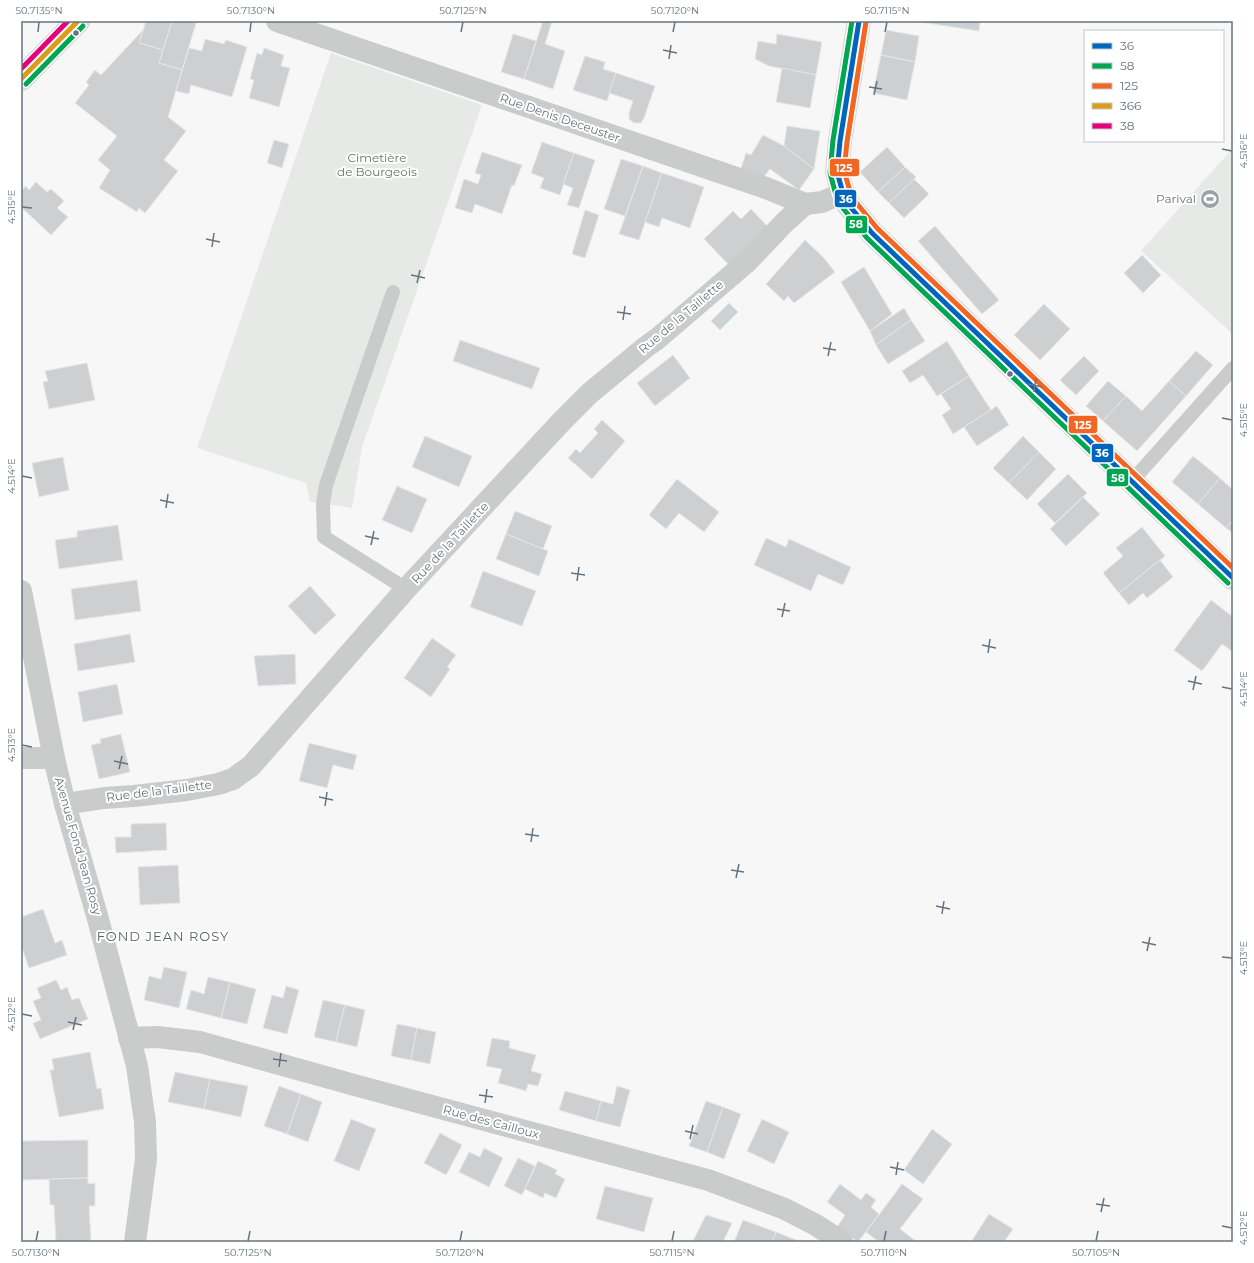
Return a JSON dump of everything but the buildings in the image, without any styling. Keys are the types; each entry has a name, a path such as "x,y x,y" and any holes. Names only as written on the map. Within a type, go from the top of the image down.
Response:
{"street":[{"path":"21,79 78,21"},
{"name":"Rue Denis Deceuster","path":"277,21 766,188 805,204"},
{"path":"859,21 840,141 838,172 843,193 848,204 872,233 1233,578"},
{"path":"805,204 822,202 843,193"},
{"name":"Rue de la Taillette","path":"65,804 104,798 187,790 218,784 233,779 251,766 406,589 590,393 646,346 657,339 747,262 785,222 805,204"},
{"name":"Avenue Fond Jean Rosy","path":"21,591 54,758 65,804 138,1066 145,1122 146,1159 135,1242"},
{"path":"21,758 54,758"},
{"name":"Rue des Cailloux","path":"129,1038 158,1037 200,1042 708,1180 785,1208 816,1225 842,1242"}],"lane":[{"path":"393,292 326,485 323,504 324,537 406,589"},
{"path":"1132,482 1233,368"}],"green space":[{"name":"Cimetière de Bourgeois","path":"331,53 482,105 362,447 352,508 310,502 306,483 197,448"},
{"name":"Parival","path":"1233,148 1233,334 1141,251"}],"shaded area":[{"path":"729,303 738,312 720,330 711,321"}],"transit line":[{"name":"38","path":"21,69 68,21"},
{"name":"366","path":"21,79 78,21"},
{"name":"58","path":"852,21 833,140 830,173 836,195 842,207 867,238 1228,583"},
{"name":"36","path":"859,21 840,141 837,172 848,204 872,233 1233,578"},
{"name":"125","path":"866,22 847,142 844,171 854,200 877,228 1233,568"},
{"name":"58","path":"26,84 83,26"}],"place":[{"name":"Parival","path":"1210,199"}],"district":[{"name":"FOND JEAN ROSY","path":"163,936"}]}
